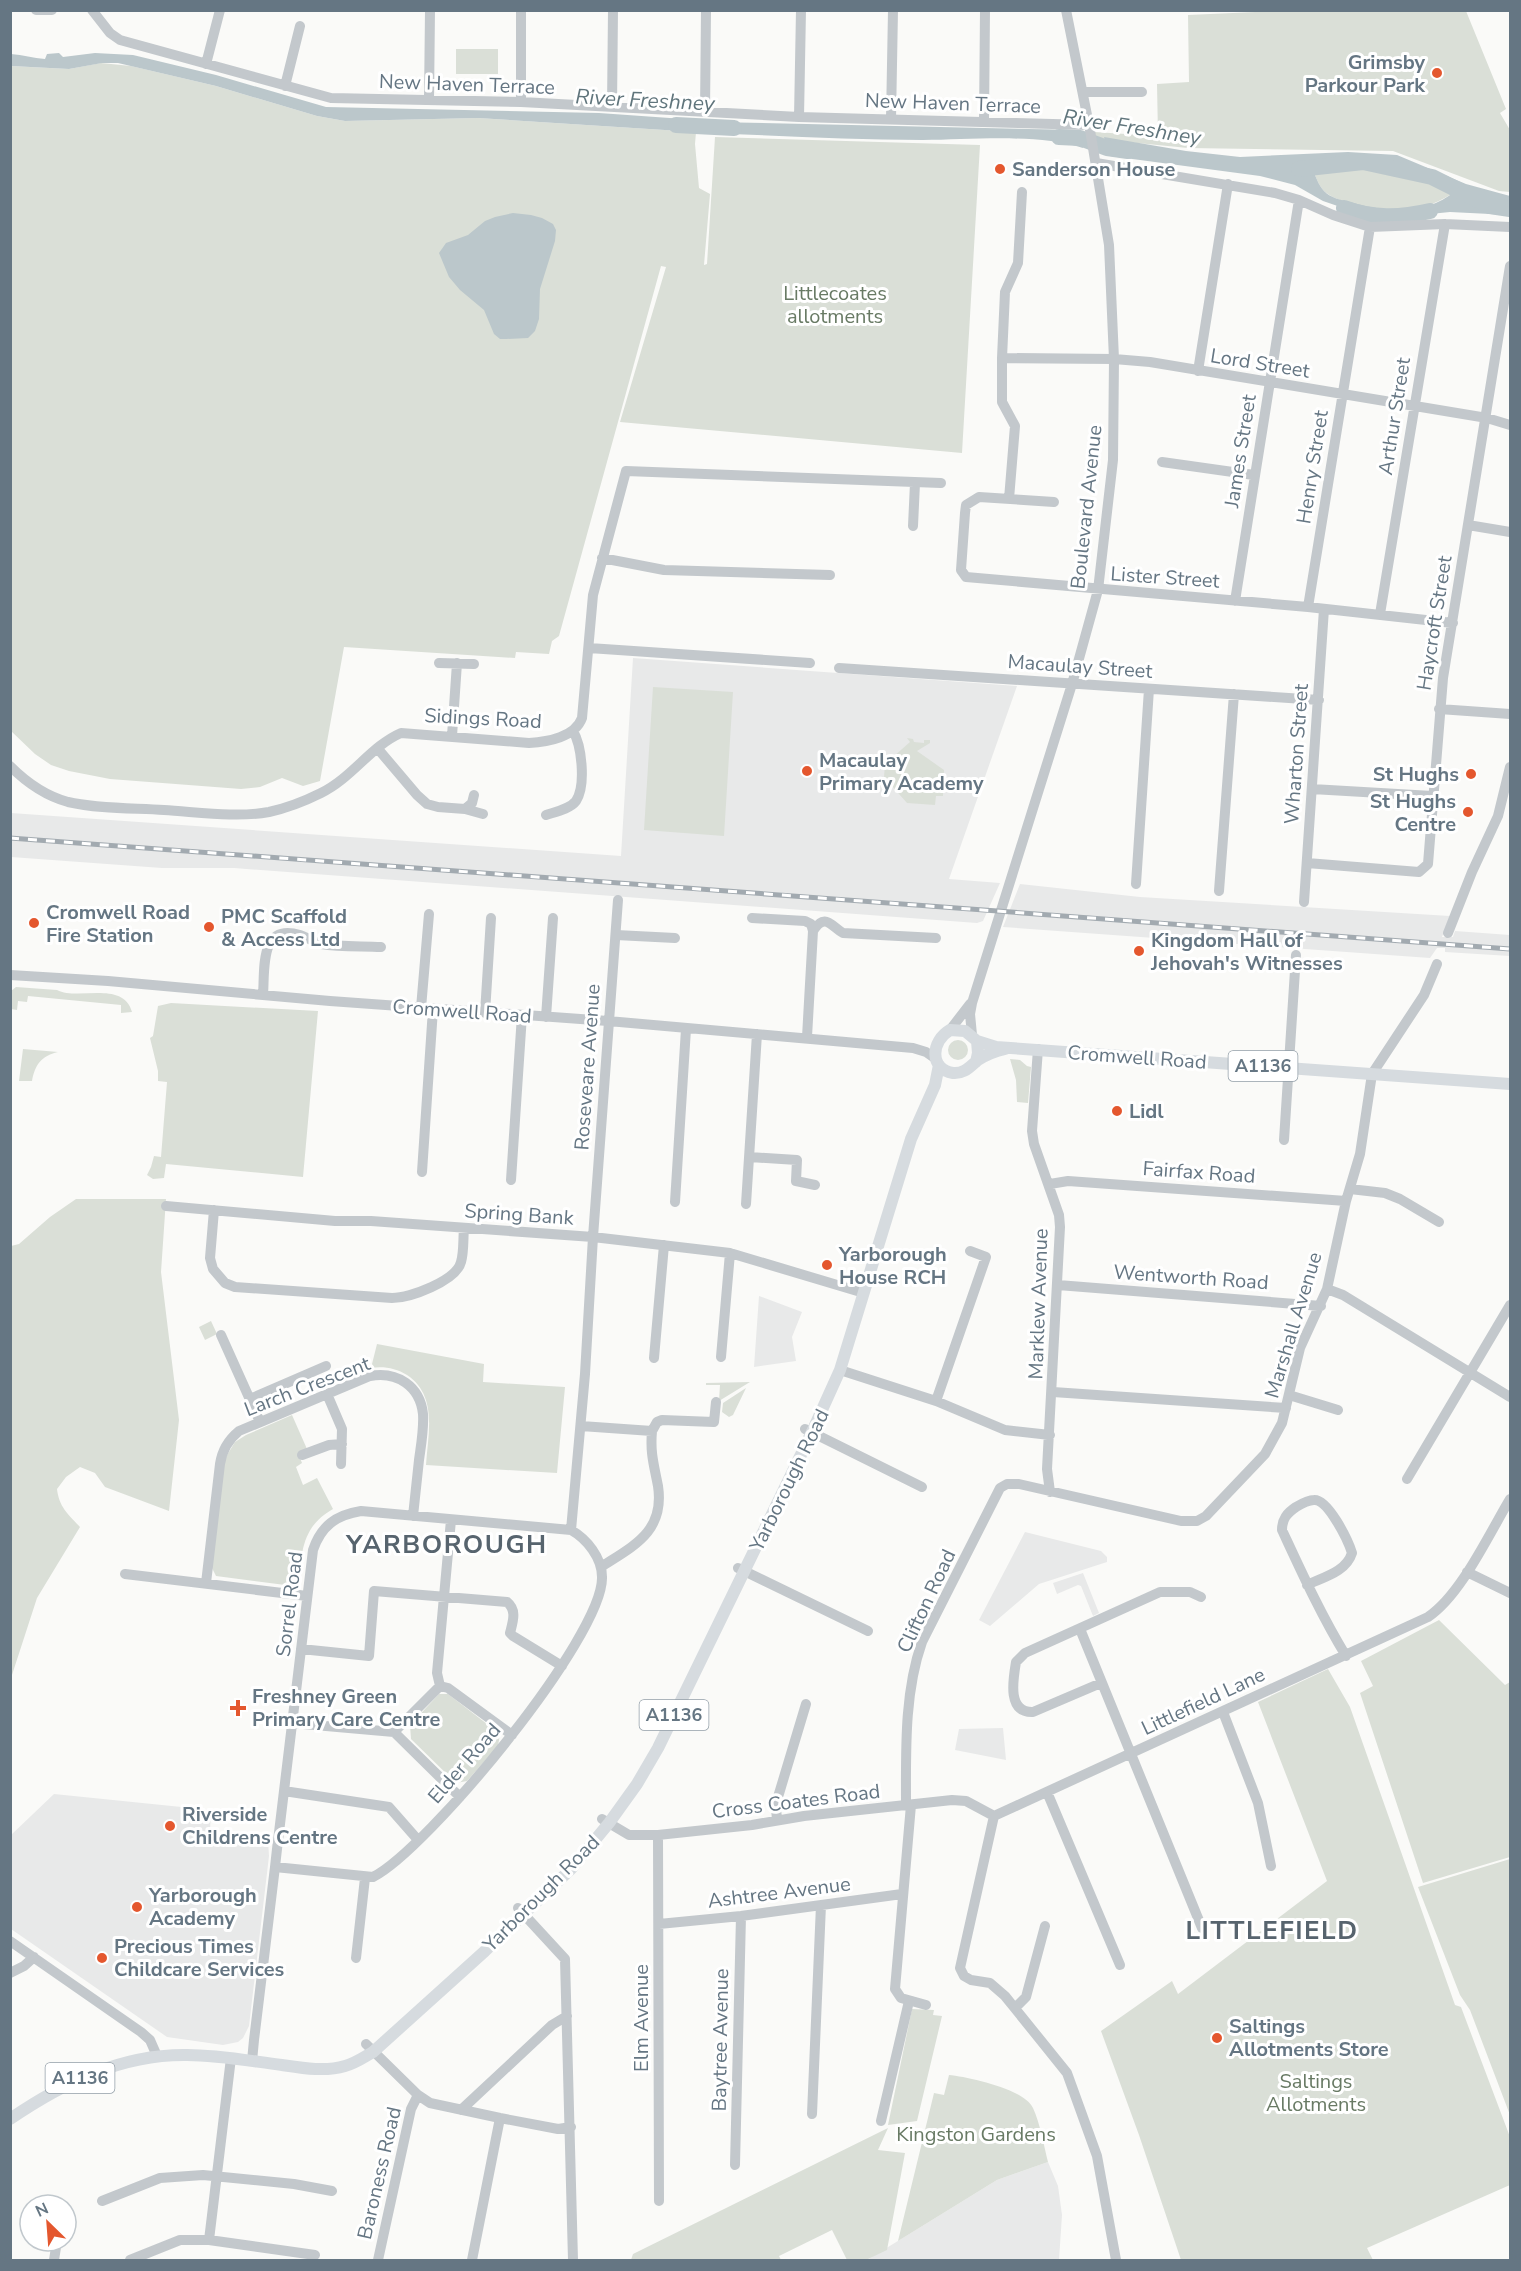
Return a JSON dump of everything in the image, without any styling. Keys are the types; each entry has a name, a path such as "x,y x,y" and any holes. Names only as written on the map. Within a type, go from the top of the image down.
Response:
{"main road":[{"name":"A1136","path":"950,1030 957,1029 974,1038"},
{"path":"938,1040 950,1030"},
{"name":"Cromwell Road","path":"974,1038 996,1047 1510,1084"},
{"path":"974,1038 978,1053 976,1062"},
{"name":"A1136","path":"938,1040 935,1046 938,1062"},
{"name":"Cromwell Road","path":"976,1062 1000,1050 1015,1047"},
{"path":"938,1062 946,1070 954,1073 963,1072"},
{"name":"Yarborough Road","path":"10,2119 60,2087 87,2074 157,2056 231,2058 330,2069 344,2067 370,2048 521,1911 571,1869 637,1784 658,1748 808,1431 840,1370 911,1139 933,1091 938,1062"},
{"name":"A1136","path":"963,1072 976,1062"},
{"path":"933,1091 947,1080 963,1072"}],"street":[{"path":"36,10 52,10"},
{"path":"206,64 220,10"},
{"path":"429,100 430,10"},
{"path":"521,10 521,102"},
{"path":"612,106 613,10"},
{"path":"705,112 706,10"},
{"path":"799,117 801,10"},
{"path":"891,119 893,10"},
{"path":"984,121 985,10"},
{"name":"Boulevard Avenue","path":"974,1038 970,1014 975,993 1072,684 1098,590 1113,460 1114,359 1109,245 1083,92 1066,10"},
{"name":"New Haven Terrace","path":"97,12 110,33 120,40 331,98 521,102 799,117 984,121 1089,127"},
{"path":"285,86 300,26"},
{"path":"1083,92 1142,92"},
{"path":"1095,161 1275,193 1370,227 1445,224 1510,227"},
{"path":"1198,371 1228,184"},
{"path":"1009,499 1015,426 1002,402 1002,358 1005,295 1006,287 1018,263 1022,192"},
{"name":"James Street","path":"1235,601 1299,200"},
{"name":"Arthur Street","path":"1380,614 1445,224"},
{"name":"Henry Street","path":"1308,607 1370,227"},
{"name":"Haycroft Street","path":"1307,862 1419,872 1430,860 1432,796 1443,678 1510,266"},
{"name":"Lord Street","path":"1002,358 1114,359 1150,362 1487,418 1510,425"},
{"path":"1162,462 1254,475"},
{"path":"546,815 570,806 577,798 580,752 573,731 579,726 582,718 592,603 626,471 941,483"},
{"path":"913,526 915,483"},
{"name":"Lister Street","path":"1054,502 979,497 966,505 961,570 966,577 1308,607 1453,623"},
{"path":"1468,525 1510,532"},
{"path":"602,558 664,570 830,575"},
{"name":"Wharton Street","path":"1304,902 1324,609"},
{"path":"589,648 810,663"},
{"path":"439,663 474,664"},
{"path":"452,736 457,663"},
{"name":"Macaulay Street","path":"840,668 1319,700"},
{"path":"1136,884 1149,689"},
{"path":"1219,891 1234,694"},
{"path":"1439,709 1510,714"},
{"name":"Sidings Road","path":"10,766 23,779 40,790 68,802 248,814 287,807 325,791 344,779 378,749 401,733 541,742 573,731"},
{"path":"378,749 427,804 483,814"},
{"path":"1448,933 1472,872 1498,816 1510,767"},
{"path":"1312,789 1432,796"},
{"path":"465,809 472,803 474,795"},
{"name":"Roseveare Avenue","path":"571,1530 585,1374 618,900"},
{"path":"421,1008 429,914"},
{"path":"485,1012 491,918"},
{"path":"546,1017 553,918"},
{"path":"752,918 806,921 811,924 813,931 807,1037"},
{"path":"813,931 818,924 826,921 834,924 843,933 936,938"},
{"path":"263,995 269,941 281,933 300,935 321,944 381,947"},
{"path":"616,934 675,938"},
{"path":"1284,1140 1296,955"},
{"path":"1372,1074 1424,995 1437,964"},
{"name":"Cromwell Road","path":"10,975 807,1037 913,1048 926,1052 938,1062"},
{"name":"Boulevard Avenue","path":"950,1030 964,1013 975,993"},
{"path":"422,1172 433,1009"},
{"path":"511,1180 522,1015"},
{"path":"675,1202 686,1029"},
{"path":"746,1204 757,1034"},
{"name":"Cromwell Road","path":"913,1048 938,1040"},
{"name":"Marklew Avenue","path":"1038,1049 1032,1131 1034,1144 1050,1184 1060,1227 1053,1392 1047,1469 1050,1492"},
{"name":"Marshall Avenue","path":"1197,1521 1206,1516 1265,1454 1275,1438 1286,1408 1300,1348 1327,1289 1346,1201 1360,1154 1372,1074"},
{"path":"750,1157 797,1160 796,1181 815,1185"},
{"name":"Fairfax Road","path":"1050,1184 1068,1181 1346,1201"},
{"path":"1350,1189 1385,1193 1400,1199 1439,1222"},
{"name":"Spring Bank","path":"166,1206 334,1221 370,1221 593,1237 730,1253 864,1293"},
{"path":"214,1210 210,1258 218,1277 225,1284 235,1287 276,1291 392,1299 405,1297 448,1279 456,1272 461,1262 464,1228"},
{"path":"654,1358 663,1245"},
{"path":"936,1401 986,1257 970,1251"},
{"path":"721,1357 730,1253"},
{"name":"Wentworth Road","path":"1058,1285 1321,1306"},
{"path":"1327,1289 1343,1295 1510,1397"},
{"path":"1407,1479 1510,1305"},
{"path":"221,1335 260,1422"},
{"path":"250,1399 326,1366"},
{"path":"840,1370 936,1401 1005,1430 1050,1435"},
{"name":"Larch Crescent","path":"206,1583 220,1464 223,1450 230,1439 239,1431 377,1375 404,1380 414,1390 421,1404 423,1423 413,1516"},
{"path":"1053,1392 1286,1408"},
{"path":"327,1394 342,1429 341,1464"},
{"path":"1289,1395 1338,1410"},
{"path":"571,1530 588,1543 601,1567 641,1541 650,1532 655,1519 659,1494 650,1451 652,1431 657,1422 662,1420 714,1422 716,1402"},
{"path":"581,1426 652,1431"},
{"path":"808,1431 922,1487"},
{"path":"302,1455 329,1445 342,1444"},
{"name":"Clifton Road","path":"909,2001 898,1996 895,1989 908,1805 906,1760 912,1680 922,1642 998,1491 1010,1483 1181,1521 1197,1521"},
{"name":"Littlefield Lane","path":"994,1816 1434,1614 1451,1596 1467,1572 1510,1499"},
{"path":"1307,1585 1341,1570 1350,1560 1352,1553 1328,1508 1321,1501 1314,1500 1286,1514 1282,1530 1307,1585 1320,1611 1346,1656"},
{"name":"Sorrel Road","path":"252,2061 307,1596 316,1540 329,1523 348,1513 361,1511 571,1530"},
{"path":"440,1686 437,1673 451,1520"},
{"name":"Elder Road","path":"365,1878 380,1874 418,1840 460,1797 512,1736 562,1666 599,1597 601,1567"},
{"path":"742,1569 868,1631"},
{"path":"1467,1572 1510,1593"},
{"path":"125,1574 307,1596"},
{"path":"301,1649 369,1656 374,1591 507,1602 512,1606 514,1613 510,1633 562,1666"},
{"path":"1101,1683 1034,1712 1023,1711 1016,1704 1015,1669 1020,1657 1160,1592 1190,1592 1201,1597"},
{"path":"1080,1629 1202,1928"},
{"path":"394,1732 440,1686"},
{"path":"440,1686 448,1688 512,1736"},
{"path":"777,1820 778,1797 806,1704"},
{"path":"1223,1712 1258,1803 1271,1866"},
{"path":"292,1723 394,1732 460,1797"},
{"path":"284,1791 389,1807 418,1840"},
{"path":"1047,1792 1120,1965"},
{"name":"Cross Coates Road","path":"606,1821 629,1835 658,1835 908,1805 966,1801 994,1816"},
{"path":"994,1816 960,1968 964,1976 971,1980 990,1983 996,1987 1062,2067 1074,2091 1097,2156 1116,2260"},
{"name":"Elm Avenue","path":"658,1835 659,2201"},
{"path":"274,1867 365,1878 356,1958"},
{"name":"Ashtree Avenue","path":"659,1924 741,1916 902,1894"},
{"path":"812,2114 821,1905"},
{"path":"521,1911 565,1959 573,2260"},
{"name":"Baytree Avenue","path":"735,2165 741,1916"},
{"path":"1015,2008 1026,1996 1045,1926"},
{"path":"10,1941 147,2037 157,2056"},
{"path":"10,1973 24,1966 34,1957"},
{"path":"882,2121 909,2001 926,2005"},
{"path":"461,2110 552,2025 567,2016"},
{"name":"Baroness Road","path":"370,2048 418,2095 411,2109 378,2260"},
{"path":"209,2240 231,2058"},
{"path":"418,2095 430,2103 461,2110 558,2129 571,2127"},
{"path":"472,2260 500,2118"},
{"path":"102,2201 160,2178 203,2175 294,2184 332,2191"},
{"path":"130,2260 180,2240 209,2240 315,2256"}],"shaded area":[{"path":"59,53 63,57 95,53 133,55 216,75 326,107 599,113 698,120 696,132 478,118 345,121 317,116 216,86 118,63 102,63 69,69 11,66 11,54 45,59 47,54"},
{"path":"713,122 1078,130 1083,148 1065,143 1024,139 870,139 711,133"},
{"path":"1104,137 1186,151 1240,157 1348,152 1397,155 1466,184 1510,196 1510,215 1450,212 1410,216 1364,215 1323,201 1295,185 1260,176 1110,156","holes":["1363,162 1424,174 1446,184 1455,191 1431,205 1390,210 1330,195 1321,188 1315,175 1318,167"]},
{"path":"513,213 542,218 553,224 556,230 555,241 540,289 539,319 535,331 528,338 500,339 494,334 484,310 460,290 449,277 439,253 446,243 468,235 485,221"},
{"name":"Macaulay Primary Academy","path":"633,658 1017,686 949,879 1000,883 983,921 977,923 234,868 162,868 11,857 11,813 621,856"},
{"path":"1020,884 1140,897 1450,916 1442,937 1453,937 1455,931 1510,935 1510,956 1445,952 1445,948 1437,948 1430,958 1003,927"},
{"path":"759,1296 802,1312 792,1337 796,1361 754,1367"},
{"path":"1025,1532 1101,1551 1107,1557 1107,1562 1039,1584 990,1626 979,1620"},
{"path":"1083,1573 1099,1613 1093,1616 1081,1586 1078,1585 1057,1594 1053,1583"},
{"path":"1003,1728 1006,1760 955,1750 959,1729"},
{"name":"Yarborough Academy","path":"54,1794 211,1810 210,1832 268,1840 269,1856 249,2026 243,2038 238,2042 223,2045 167,2037 11,1929 11,1835"},
{"path":"1048,2162 1058,2186 1062,2215 1059,2260 867,2260 997,2180"}],"green space":[{"path":"1297,10 1466,11 1506,109 1500,113 1510,130 1510,192 1499,191 1393,151 1188,148 1096,139 1094,132 1158,136 1157,84 1189,82 1188,15"},
{"path":"456,49 498,49 498,74 456,74"},
{"name":"Littlecoates allotments","path":"101,63 131,66 216,86 317,116 345,121 478,118 696,132 699,188 710,194 704,265 707,264 715,137 980,145 962,453 620,422 666,267 661,266 559,636 552,641 549,654 516,652 515,658 344,647 320,781 303,786 282,778 260,787 241,789 110,779 51,765 35,754 11,731 10,66 69,69"},
{"path":"1363,162 1431,177 1455,191 1419,208 1376,209 1352,204 1331,196 1323,189 1315,175 1318,168"},
{"path":"653,687 733,692 724,836 644,830"},
{"path":"907,738 913,739 914,742 924,743 924,740 930,740 930,743 917,751 944,770 943,796 936,796 935,805 907,803 884,777 885,764 910,742"},
{"path":"16,987 76,994 110,994 127,1002 132,1012 121,1013 121,1005 28,996 27,1002 18,1001 17,1010 11,1009 11,991"},
{"path":"171,1003 318,1011 303,1177 166,1164 164,1178 153,1179 147,1175 154,1156 161,1157 167,1082 158,1081 158,1071 150,1038 153,1036 158,1006"},
{"path":"958,1040 965,1043 968,1050 965,1057 958,1060 951,1057 948,1050 951,1043"},
{"path":"23,1049 58,1052 47,1056 40,1062 32,1081 19,1081"},
{"path":"1010,1059 1020,1060 1031,1067 1028,1103 1017,1102 1016,1080"},
{"path":"76,1199 166,1199 161,1272 179,1420 169,1511 105,1487 95,1473 80,1467 66,1477 57,1489 58,1495 65,1510 80,1527 37,1598 11,1678 11,1246 19,1244 50,1217"},
{"path":"211,1321 217,1334 205,1340 199,1327"},
{"path":"377,1344 484,1364 483,1382 565,1387 557,1473 426,1465 429,1416 423,1393 417,1384 403,1373 389,1368 371,1368"},
{"path":"750,1382 719,1401 720,1385 706,1385 706,1383"},
{"path":"746,1388 733,1415 729,1417 722,1412 723,1403"},
{"path":"292,1415 307,1449 298,1453 302,1463 296,1467 303,1485 317,1478 333,1509 322,1516 309,1533 302,1552 298,1585 216,1576 212,1568 224,1460 235,1442"},
{"path":"1439,1620 1505,1685 1510,1682 1510,1857 1423,1883 1360,1693 1373,1686 1361,1661"},
{"name":"Saltings Allotments","path":"1328,1669 1350,1707 1455,2005 1461,2007 1510,2137 1510,2185 1367,2248 1373,2260 1181,2260 1101,2031 1172,1981 1178,1994 1327,1881 1258,1702"},
{"path":"439,1694 448,1694 500,1734 498,1746 467,1781 456,1783 411,1739 410,1725"},
{"path":"1510,1859 1510,2115 1470,2010 1460,1995 1418,1887"},
{"path":"912,2009 934,2010 933,2015 942,2016 917,2121 888,2125"},
{"name":"Kingston Gardens","path":"949,2075 995,2085 1028,2101 1038,2121 1048,2162 997,2180 898,2241 934,2093 944,2095"},
{"path":"888,2128 878,2150 905,2153 887,2250 866,2260 847,2260 832,2230 779,2256 781,2260 631,2260 633,2254"}],"waterway":[{"name":"River Freshney","path":"676,125 734,128"},
{"name":"River Freshney","path":"1059,137 1080,138 1107,148 1128,151"},
{"name":"River Freshney","path":"1299,169 1363,162 1432,177 1490,206 1510,209"},
{"name":"River Freshney","path":"1344,208 1376,216 1408,215 1430,211"}],"railway":[{"path":"10,838 1510,949"}],"place":[{"name":"Grimsby Parkour Park","path":"1437,73"},
{"name":"Sanderson House","path":"1000,169"},
{"name":"Macaulay Primary Academy","path":"807,771"},
{"name":"St Hughs","path":"1471,774"},
{"name":"St Hughs Centre","path":"1468,812"},
{"name":"Cromwell Road Fire Station","path":"34,923"},
{"name":"PMC Scaffold & Access Ltd","path":"209,927"},
{"name":"Kingdom Hall of Jehovah's Witnesses","path":"1139,951"},
{"name":"Lidl","path":"1117,1111"},
{"name":"Yarborough House RCH","path":"827,1265"},
{"name":"Freshney Green Primary Care Centre","path":"238,1708"},
{"name":"Riverside Childrens Centre","path":"170,1826"},
{"name":"Yarborough Academy","path":"137,1907"},
{"name":"Precious Times Childcare Services","path":"102,1958"},
{"name":"Saltings Allotments Store","path":"1217,2038"}],"district":[{"name":"YARBOROUGH","path":"447,1544"},
{"name":"LITTLEFIELD","path":"1272,1930"}]}
